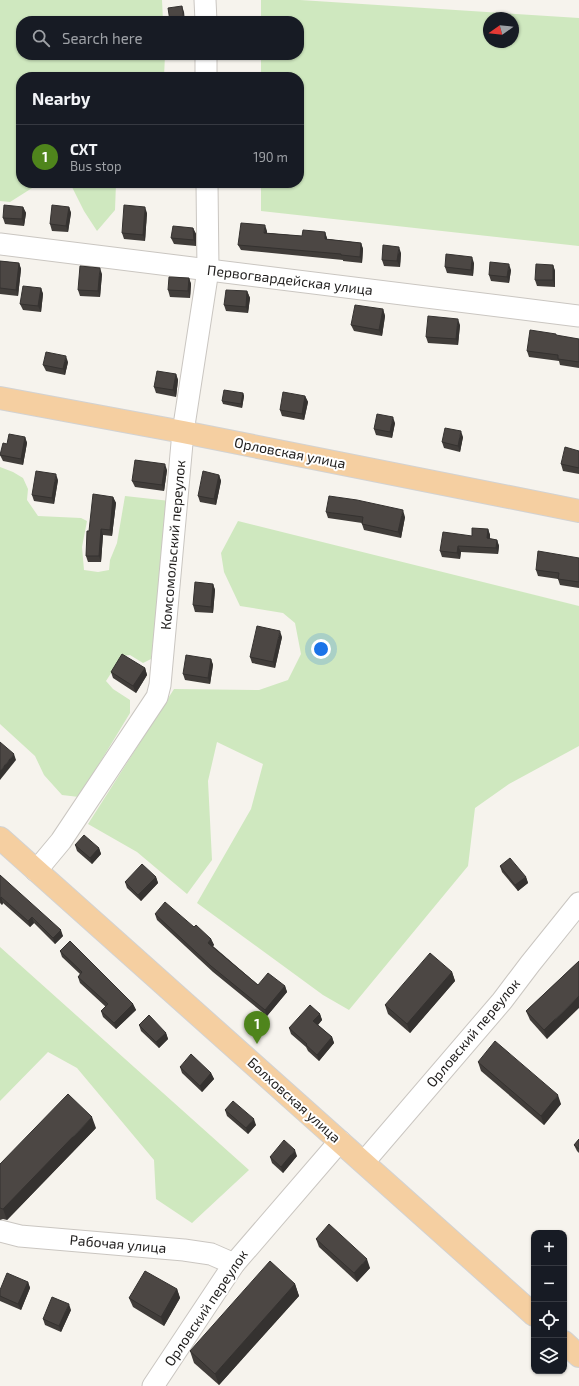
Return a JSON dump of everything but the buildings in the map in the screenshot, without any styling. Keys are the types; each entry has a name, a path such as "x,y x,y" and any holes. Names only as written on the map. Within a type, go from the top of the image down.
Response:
{"main road":[{"name":"Орловская улица","path":"0,398 183,432 579,511"},
{"name":"Болховская улица","path":"0,838 531,1312"},
{"path":"567,1345 579,1356"}],"street":[{"path":"205,0 206,16"},
{"path":"206,60 206,72"},
{"name":"Комсомольский переулок","path":"36,871 61,841 157,697 160,685 183,432 208,270 207,188"},
{"name":"Первогвардейская улица","path":"0,244 579,316"},
{"name":"Орловский переулок","path":"364,1162 502,1001 579,903"},
{"name":"Орловский переулок","path":"153,1386 234,1264 340,1141"},
{"name":"Рабочая улица","path":"0,1231 20,1236 184,1250 211,1254 234,1264"}],"green space":[{"path":"0,0 162,0 163,16 16,16 16,60 165,60 164,72 16,72 16,188 32,188 10,202 0,201"},
{"path":"261,0 300,0 486,12 483,12 483,48 519,48 519,14 579,18 579,246 261,211 261,188 304,188 304,72 261,72 261,60 304,60 304,16 261,16"},
{"path":"72,188 116,188 115,210 97,231 84,211"},
{"path":"0,467 23,478 28,489 27,500 38,516 81,518 87,521 82,547 84,570 98,572 109,570 110,560 117,543 125,496 170,501 151,659 143,663 130,655 122,656 106,681 113,689 130,700 130,713 79,797 62,795 44,775 35,756 0,724"},
{"path":"238,521 579,606 579,746 509,784 475,808 468,866 349,1010 323,995 197,903 251,809 263,764 217,742 208,781 212,860 187,894 137,852 88,824 174,689 259,690 288,680 301,654 295,623 283,613 240,606 224,572 221,553"},
{"path":"0,947 249,1170 192,1223 156,1199 154,1160 77,1068 48,1052 0,1101"}],"place":[{"name":"СХТ","path":"257,1044"}]}
